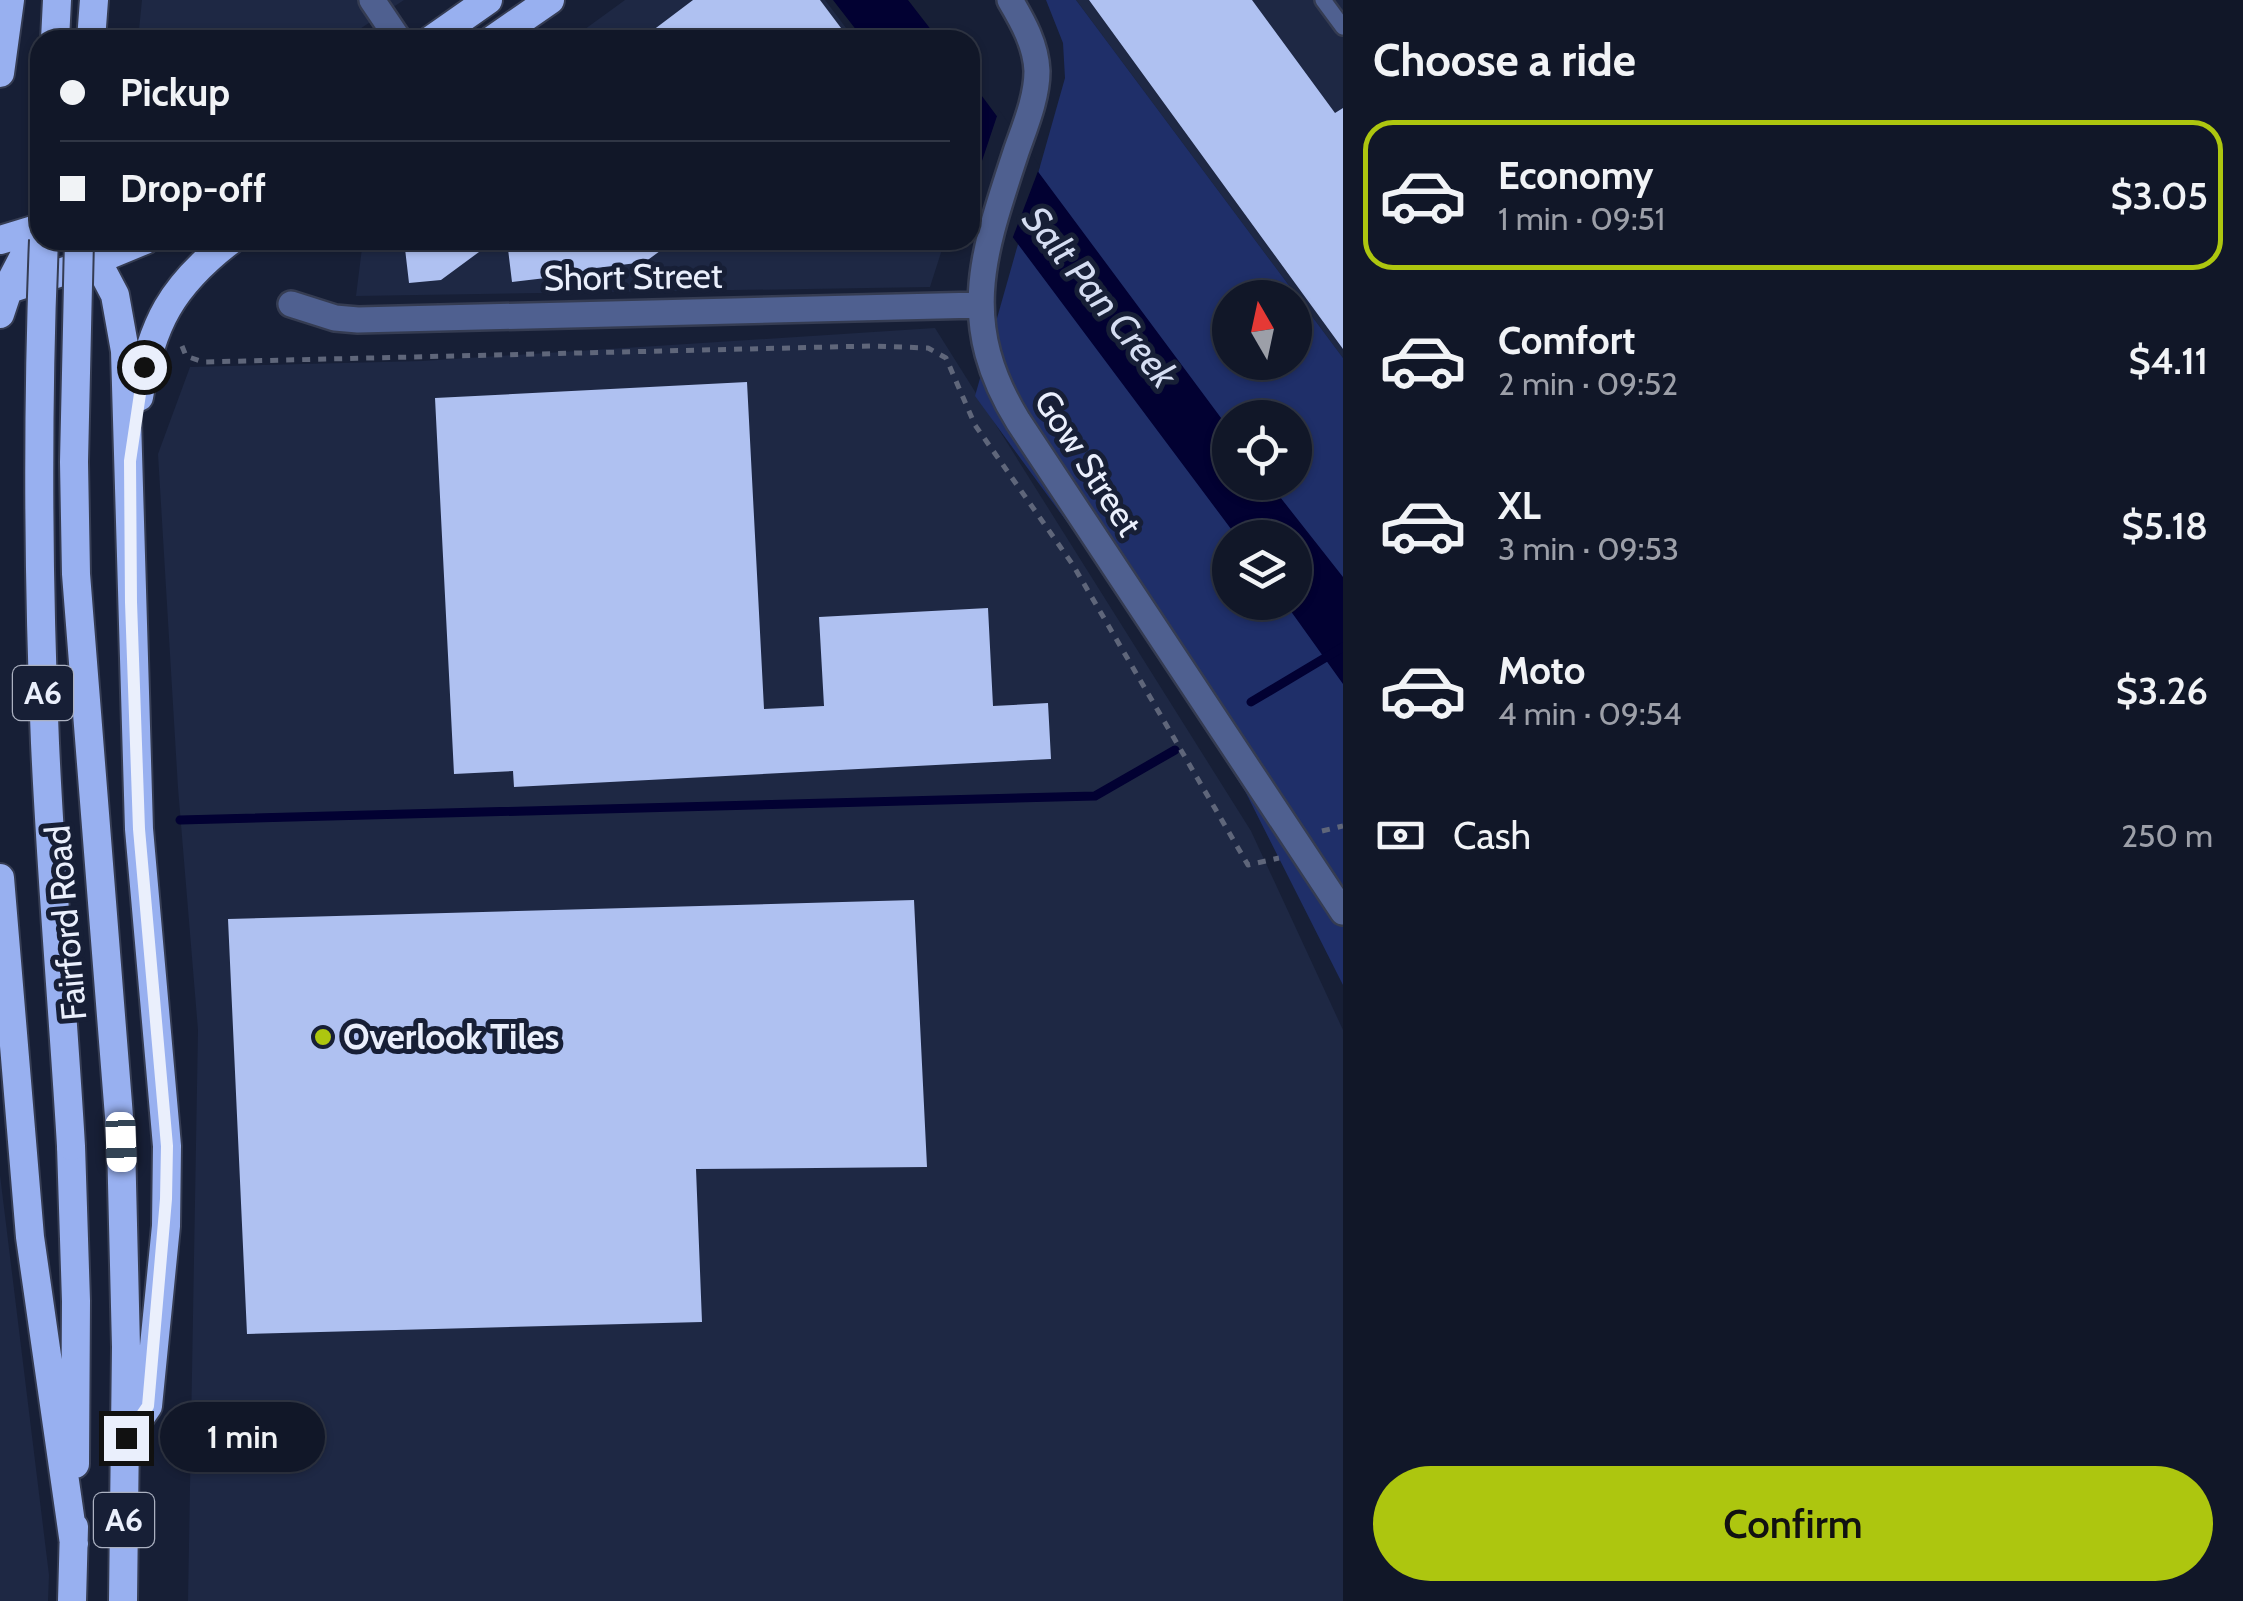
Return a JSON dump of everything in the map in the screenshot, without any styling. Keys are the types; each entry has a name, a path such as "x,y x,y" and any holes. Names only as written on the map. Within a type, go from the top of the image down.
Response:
{"highway":[{"path":"55,30 57,0"},
{"path":"91,30 94,0"},
{"path":"445,30 488,0"},
{"path":"506,30 550,0"},
{"path":"0,73 10,1"},
{"path":"0,240 30,234"},
{"path":"2,299 31,250"},
{"name":"Fairford Road","path":"41,250 41,641 71,1146 77,1360 72,1601"},
{"path":"2,299 82,250"},
{"name":"Fairford Road","path":"87,250 74,462 76,574 121,1142 126,1438 123,1601"},
{"name":"A6","path":"88,250 120,313 130,461 139,829 167,1146 166,1226 148,1406 126,1438"},
{"name":"A6","path":"130,461 144,367 165,308 188,276 219,250"},
{"path":"0,878 30,1237 74,1544"}],"street":[{"path":"372,0 392,30"},
{"name":"Gow Street","path":"1010,0 1034,52 1036,84 983,260 980,305 988,356 1008,405 1343,912"},
{"name":"Short Street","path":"291,304 335,318 358,320 980,305"}],"lane":[{"path":"1323,0 1343,27"}],"path":[{"path":"182,342 186,356 203,362 870,346 940,352 952,366 975,425 1073,565 1248,865 1280,858 1300,845"}],"shaded area":[{"path":"142,0 404,0 358,30 139,30"},
{"path":"625,0 825,0 848,30 584,30"},
{"path":"1046,0 1076,0 1285,280 1212,280 1212,380 1312,380 1312,316 1343,358 1343,985 1245,791 1105,574 975,396 1065,78 1063,43"},
{"path":"1076,0 1343,0 1343,358 1312,316 1312,280 1285,280"},
{"path":"362,250 942,250 930,287 356,296"},
{"path":"935,328 1251,831 1343,1030 1343,1601 188,1601 198,1030 178,788 158,454 190,367 422,361"},
{"path":"0,1175 49,1575 48,1601 0,1601"}],"water":[{"path":"833,0 908,0 931,30 856,30"},
{"name":"Salt Pan Creek","path":"980,93 1212,406 1212,500 1282,500 1298,520 1224,520 980,193"},
{"path":"1312,538 1343,577 1343,684 1297,620 1312,620"}],"pier":[{"path":"999,110 1040,166 1011,242 980,201 980,167"}],"building":[{"path":"693,0 820,0 842,30 653,30"},
{"path":"1089,0 1252,0 1335,113 1343,108 1343,349 1312,306 1312,280 1293,280"},
{"path":"405,250 498,250 479,252 441,280 409,283"},
{"path":"508,250 661,250 645,262 512,282"},
{"path":"747,382 764,709 824,706 819,617 988,608 993,706 1048,703 1051,759 514,787 513,771 454,774 435,398"},
{"path":"914,900 927,1167 696,1169 702,1322 247,1334 228,919"}],"waterway":[{"path":"1251,702 1343,647"},
{"path":"180,820 1095,796 1175,750"}],"place":[{"name":"Overlook Tiles","path":"323,1037"}],"route":[{"path":"126,1438 148,1406 166,1226 167,1146 139,829 131,602 130,461 144,367"}]}
